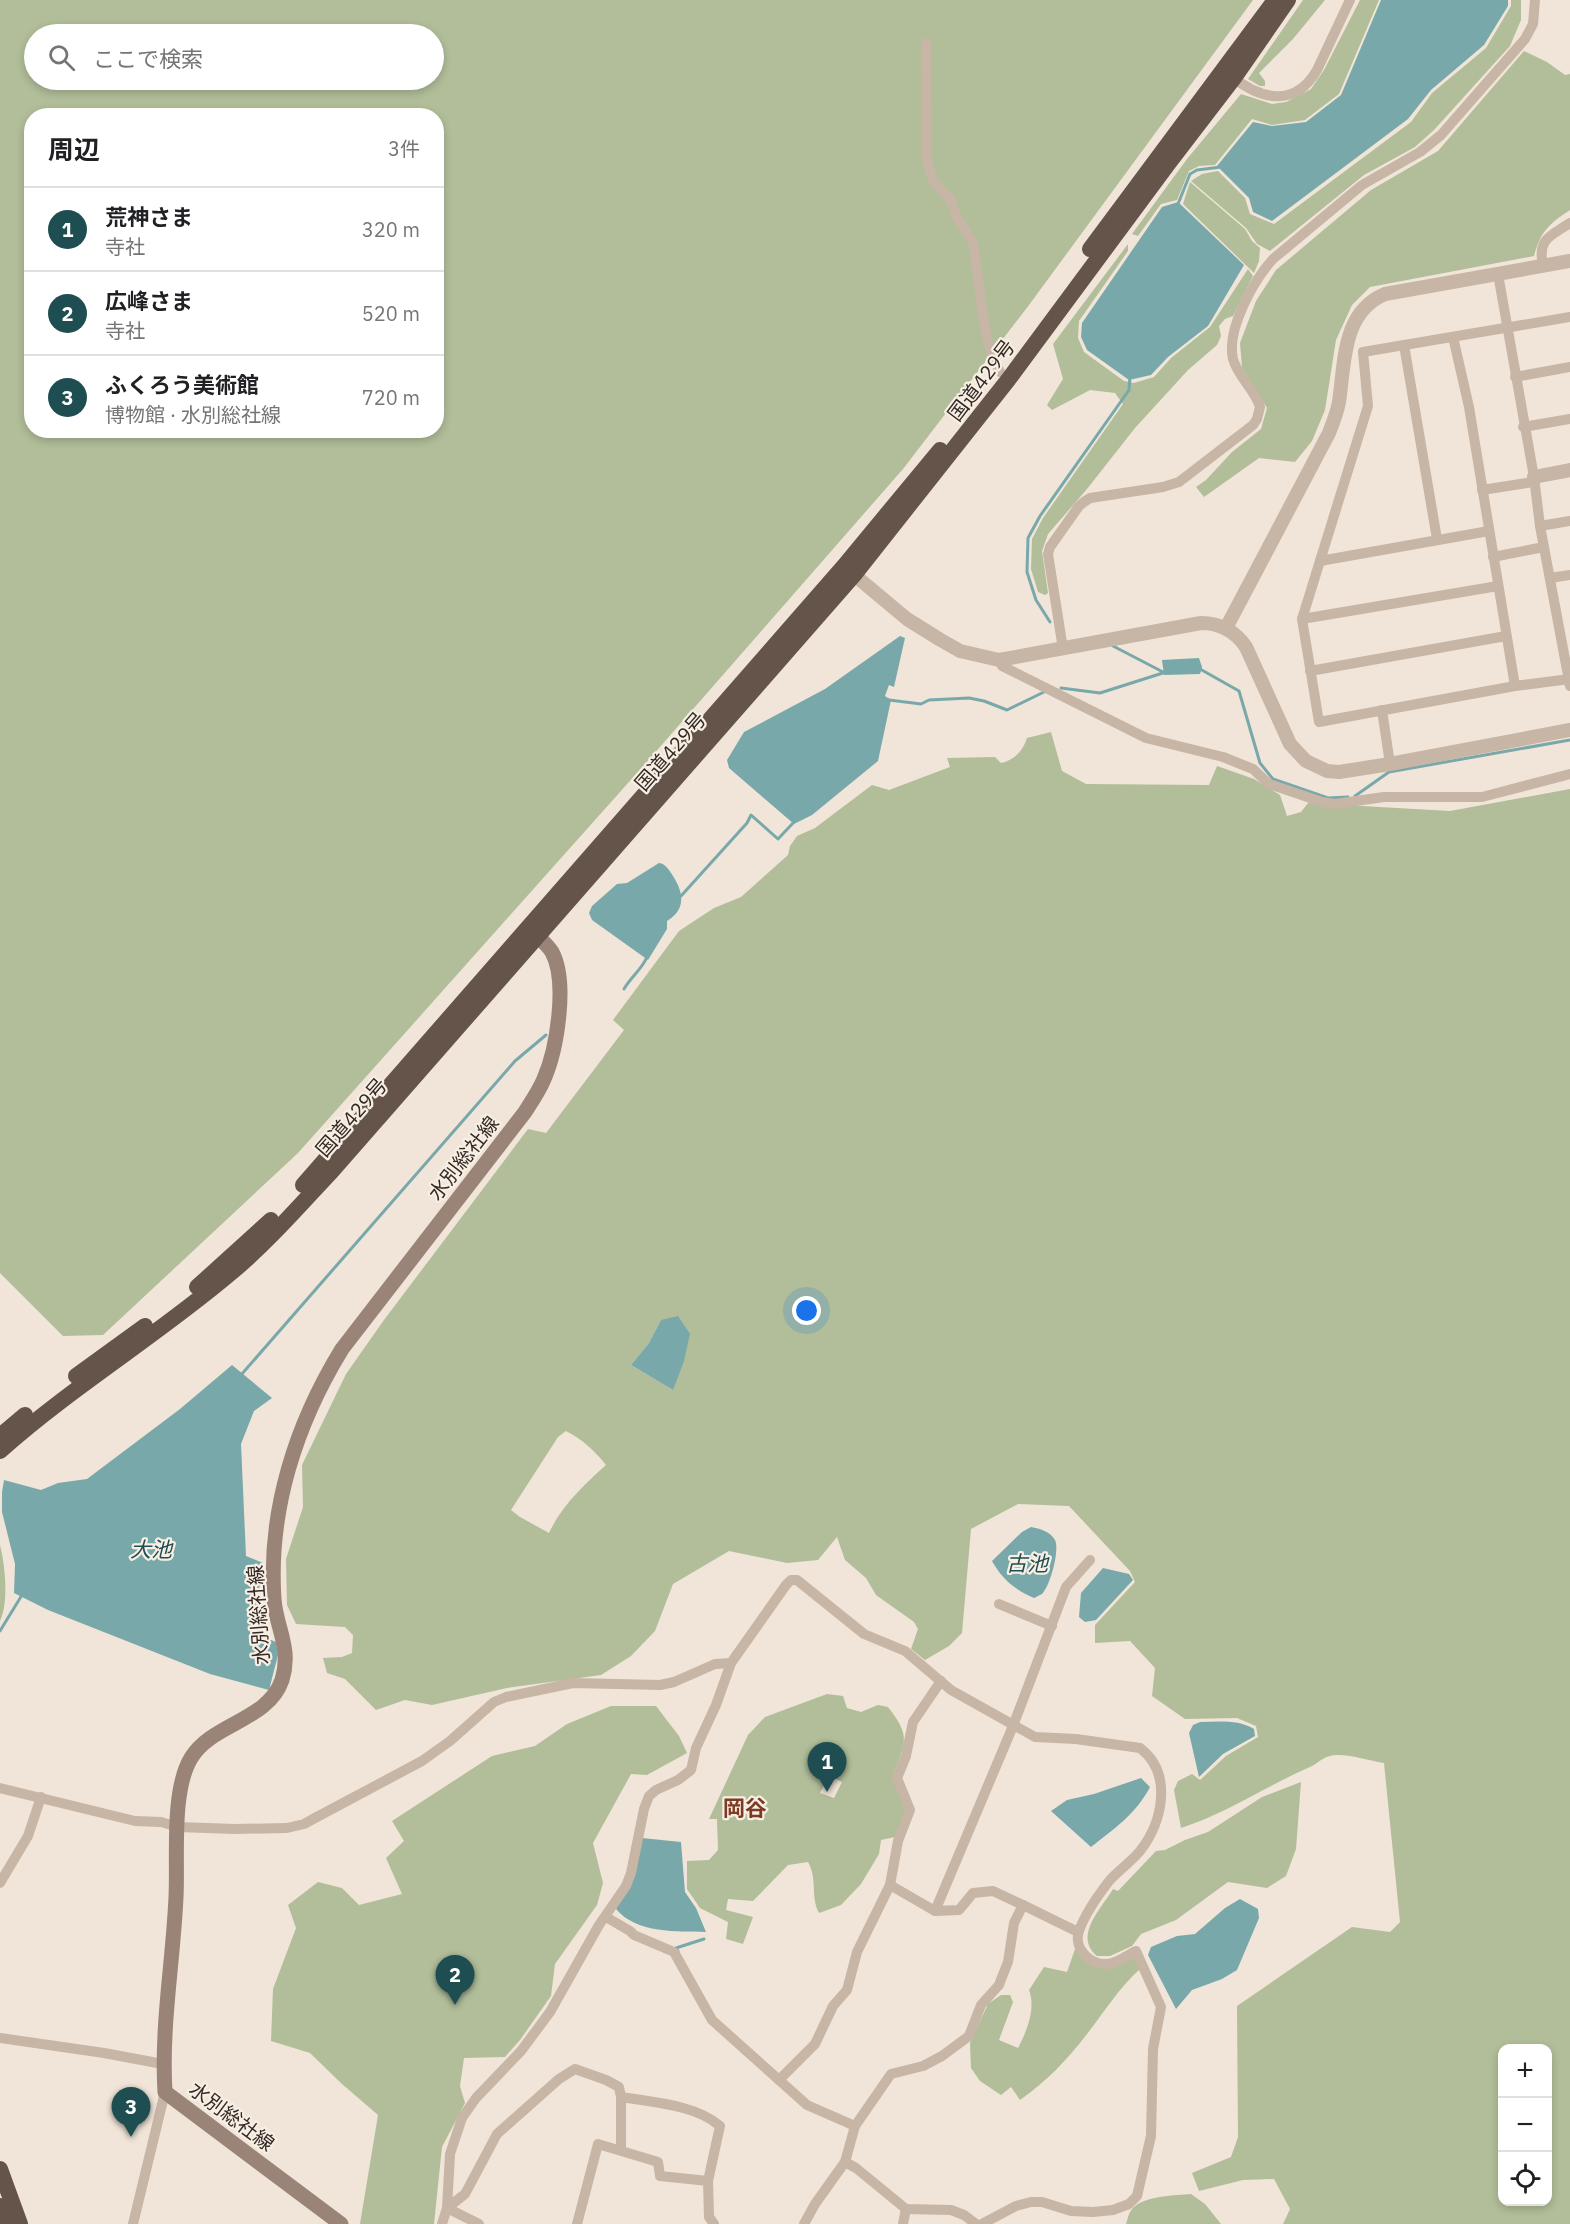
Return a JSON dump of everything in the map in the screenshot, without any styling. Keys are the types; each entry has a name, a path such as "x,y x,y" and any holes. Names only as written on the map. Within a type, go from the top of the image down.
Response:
{"highway":[{"name":"国道429号","path":"0,1436 49,1396 192,1292 267,1224 532,931 849,570 1008,380 1168,164 1275,0"},
{"name":"国道429号","path":"849,570 1228,73 1288,0"},
{"name":"国道429号","path":"0,1451 49,1410 201,1298 274,1233 332,1171 532,931"},
{"path":"0,2169 20,2224"},
{"path":"0,2206 6,2224"}],"main road":[{"name":"水別総社線","path":"341,2224 165,2092 163,2064 166,2006 176,1898 178,1827 183,1775 195,1752 207,1741 259,1709 275,1692 282,1680 285,1665 284,1638 274,1602 277,1533 290,1460 320,1387 342,1349 525,1112 544,1079 560,1013 561,988 559,971 552,951 532,931"}],"street":[{"path":"1228,73 1263,95 1277,97 1299,91 1317,70 1350,0"},
{"path":"1063,649 1048,554 1050,547 1078,506 1090,498 1163,487 1179,482 1253,425 1260,407 1233,359 1233,340 1239,318 1264,269 1362,185 1420,152 1441,135 1525,39 1533,24 1535,0"},
{"path":"926,43 927,161 933,181 950,199 957,219 973,242 987,337 991,354 1000,372"},
{"path":"1543,266 1540,252 1542,245 1546,239 1570,223"},
{"path":"1227,628 1329,433 1338,404 1347,340 1353,324 1371,301 1386,294 1570,261"},
{"path":"1498,274 1507,328 1523,427 1533,480 1540,526 1550,578 1565,628 1570,681 1515,686 1319,722 1302,619 1368,406 1363,352 1454,337 1507,328 1570,317"},
{"path":"1454,337 1469,407 1515,686"},
{"path":"1404,345 1437,539"},
{"path":"1515,377 1570,367"},
{"path":"1523,427 1570,419"},
{"path":"1482,490 1570,470"},
{"path":"1540,526 1570,521"},
{"path":"1320,561 1489,531"},
{"path":"1493,557 1544,547"},
{"path":"849,570 907,619 939,639 960,651 999,660 1202,623 1227,628 1246,647 1290,744 1297,754 1315,766 1339,772 1570,730"},
{"path":"1550,578 1570,575"},
{"path":"1302,619 1498,586"},
{"path":"1310,671 1506,636"},
{"path":"999,660 1002,666 1146,738 1223,757 1253,769 1269,784 1322,802 1335,804 1384,797 1482,797 1570,774"},
{"path":"1382,710 1390,764"},
{"path":"935,1911 1013,1726 1066,1587 1090,1560"},
{"path":"442,2224 447,2208 450,2154 462,2118 476,2098 539,2030 598,1925 606,1917 626,1886 631,1874 644,1809 649,1797 656,1790 678,1780 691,1770 696,1748 716,1705 731,1663 786,1585 792,1580 797,1580 864,1634 905,1651 951,1690 1013,1726 1035,1737 1076,1739 1140,1748 1156,1767 1161,1779 1161,1806 1148,1839 1111,1880 1096,1900 1078,1932 1081,1950 1096,1963 1109,1964 1136,1951 1161,2007 1152,2063 1151,2136 1137,2196 1129,2204 1113,2210 1093,2212 1071,2211 1042,2202 1031,2202 1016,2206 982,2224"},
{"path":"999,1604 1052,1626"},
{"path":"0,1788 135,1821 162,1822 178,1827 287,1828 304,1824 370,1791 422,1761 450,1741 494,1702 506,1697 573,1683 660,1684 674,1682 715,1664 731,1663"},
{"path":"779,2080 814,2044 833,2006 847,1990 857,1952 890,1885 898,1841 910,1810 897,1778 906,1756 913,1722 941,1682"},
{"path":"0,1883 24,1844 42,1797"},
{"path":"890,1885 935,1911 960,1910 973,1893 993,1891 1078,1932"},
{"path":"804,2224 815,2204 845,2162 857,2125 891,2074 923,2066 942,2056 969,2036 981,2005 999,1985 1008,1962 1014,1923 1023,1905"},
{"path":"606,1917 630,1930 634,1935 674,1952 712,2020 807,2105 857,2125"},
{"path":"0,2038 104,2052 163,2064"},
{"path":"447,2208 465,2194 496,2134 560,2079 575,2069 606,2080 618,2087 621,2097 621,2150"},
{"path":"133,2224 165,2092"},
{"path":"621,2097 658,2103 700,2114 720,2126 708,2181 709,2217 714,2224"},
{"path":"576,2224 598,2144 658,2162 660,2176 708,2181"},
{"path":"845,2162 856,2168 906,2209 951,2210 964,2215 976,2224"},
{"path":"447,2208 479,2224"},
{"path":"903,2224 906,2209"}],"green space":[{"path":"0,0 1253,0 1029,305 903,469 645,764 298,1153 103,1335 63,1336 0,1273"},
{"path":"1303,0 1325,0 1293,39 1259,73 1265,81 1265,86 1260,86 1248,79"},
{"path":"1360,0 1379,0 1339,94 1305,120 1272,125 1252,119 1215,165 1199,166 1189,171 1177,200 1161,204 1138,236 1132,234 1187,159 1241,94 1272,104 1286,102 1311,89 1324,70"},
{"path":"1511,0 1521,0 1521,20 1510,46 1434,130 1415,147 1364,175 1270,251 1257,244 1246,228 1191,181 1202,174 1218,171 1245,198 1250,214 1274,224 1411,122 1432,93 1486,48 1511,6"},
{"path":"1524,51 1547,62 1565,75 1570,74 1570,210 1547,229 1539,241 1534,256 1370,287 1352,305 1336,340 1325,410 1312,441 1295,462 1259,458 1204,497 1196,487 1206,480 1232,452 1261,429 1267,408 1242,368 1240,343 1256,301 1276,270 1371,190 1438,151"},
{"path":"1190,182 1245,229 1252,241 1260,248 1259,261 1254,273 1183,204"},
{"path":"1128,244 1128,251 1079,321 1078,338 1084,352 1124,381 1134,383 1154,377 1171,358 1210,327 1248,269 1253,276 1233,316 1225,319 1219,326 1221,336 1217,345 1188,370 1135,428 1048,534 1042,551 1048,593 1045,595 1038,592 1031,569 1032,539 1043,518 1123,404 1115,393 1090,390 1052,410 1047,405 1063,379 1053,344"},
{"path":"1051,732 1062,771 1086,784 1209,785 1217,766 1254,779 1280,795 1287,816 1301,812 1308,803 1450,811 1570,789 1570,2224 1283,2224 1290,2209 1274,2179 1243,2180 1199,2191 1192,2173 1231,2157 1238,2137 1237,2006 1352,1927 1390,1932 1400,1922 1384,1763 1342,1755 1327,1757 1230,1807 1181,1828 1174,1790 1178,1781 1192,1774 1200,1780 1226,1756 1258,1737 1256,1726 1237,1718 1185,1719 1152,1696 1155,1668 1130,1641 1095,1643 1095,1625 1135,1582 1130,1571 1069,1506 1018,1504 971,1529 962,1633 949,1646 925,1660 911,1649 918,1629 914,1622 876,1595 866,1578 845,1560 837,1537 818,1560 787,1563 729,1551 673,1584 655,1631 631,1656 601,1675 507,1688 432,1705 405,1700 376,1710 345,1679 327,1673 323,1658 342,1657 352,1653 353,1635 345,1627 296,1624 287,1605 286,1559 303,1507 302,1465 346,1374 528,1129 546,1133 624,1030 613,1020 679,931 714,908 741,897 788,855 790,846 797,836 815,828 872,785 889,790 950,767 947,758 995,757 1001,763 1006,762 1023,747 1027,738","holes":["661,1320 673,1390 631,1365 649,1343","566,1431 588,1446 606,1465 567,1504 549,1533 511,1510 558,1437"]},
{"path":"0,1545 5,1573 5,1594 0,1621"},
{"path":"827,1694 843,1696 847,1708 861,1712 878,1705 888,1707 901,1726 903,1734 903,1749 892,1778 906,1809 895,1837 881,1840 879,1854 861,1884 841,1905 819,1913 815,1900 813,1875 808,1862 788,1865 753,1901 728,1899 726,1910 753,1917 743,1944 726,1939 728,1922 700,1908 687,1889 687,1861 709,1860 718,1850 717,1819 709,1819 748,1735 765,1717","holes":["829,1775 842,1782 834,1798 820,1793"]},
{"path":"611,1706 656,1706 679,1736 687,1753 647,1775 631,1774 593,1843 603,1883 597,1905 555,1964 551,1996 520,2040 505,2057 464,2058 460,2086 465,2103 442,2147 434,2224 360,2224 378,2115 310,2053 271,2041 273,1989 296,1928 288,1905 318,1882 342,1888 359,1905 402,1894 386,1858 404,1841 392,1821 492,1756 535,1746 567,1724"},
{"path":"1301,1782 1296,1849 1286,1876 1267,1888 1228,1882 1176,1920 1141,1934 1132,1946 1110,1956 1097,1956 1090,1948 1088,1931 1102,1905 1113,1889 1118,1891 1156,1851 1165,1850 1208,1832 1262,1797"},
{"path":"1075,1949 1082,1958 1096,1967 1109,1967 1134,1957 1140,1969 1118,1992 1087,2034 1048,2078 1020,2100 1011,2087 1001,2095 980,2081 971,2068 970,2043 988,2004 1001,1995 1010,1995 1013,2002 999,2040 1018,2048 1031,2012 1029,1990 1044,1967 1067,1972"},
{"path":"1191,2194 1205,2204 1221,2224 1126,2224 1131,2210 1139,2203 1161,2197"}],"water":[{"path":"1381,0 1508,0 1508,6 1484,45 1431,90 1408,119 1272,221 1253,212 1249,198 1217,166 1253,122 1272,126 1306,122 1341,95"},
{"path":"1178,202 1244,265 1208,326 1168,357 1151,375 1129,380 1087,350 1081,337 1082,323 1162,207"},
{"path":"900,636 905,638 894,687 889,685 885,696 891,700 878,761 812,815 794,824 729,768 727,760 744,732 825,689"},
{"path":"1199,658 1202,667 1200,674 1164,675 1162,660"},
{"path":"659,863 665,866 673,876 681,894 681,900 678,911 667,921 667,929 648,960 592,920 589,913 592,906 617,884 627,883"},
{"path":"678,1316 690,1334 684,1361 673,1390 631,1365 649,1343 661,1320"},
{"name":"大池","path":"232,1365 272,1398 254,1411 241,1444 246,1556 263,1563 257,1605 263,1619 266,1638 276,1642 278,1655 269,1690 210,1674 48,1610 14,1593 15,1564 2,1512 4,1480 41,1490 58,1483 87,1479 180,1409"},
{"name":"古池","path":"1031,1527 1050,1534 1056,1545 1055,1559 1048,1584 1042,1594 1034,1598 1010,1583 992,1561 1022,1532"},
{"path":"1103,1568 1129,1574 1133,1580 1096,1620 1085,1622 1079,1617 1081,1593"},
{"path":"1200,1722 1241,1724 1254,1729 1255,1736 1223,1754 1199,1777 1189,1733 1193,1725"},
{"path":"1141,1778 1150,1787 1144,1797 1124,1820 1091,1847 1051,1811 1067,1800 1094,1794"},
{"path":"642,1838 681,1842 685,1892 696,1908 706,1932 658,1930 646,1927 625,1917 616,1909"},
{"path":"1240,1899 1258,1909 1259,1918 1237,1970 1222,1979 1192,1990 1176,2009 1148,1955 1151,1947 1177,1936 1195,1934 1225,1908"}],"waterway":[{"path":"1178,204 1190,174 1197,170 1221,167"},
{"path":"1050,622 1036,600 1027,572 1028,538 1040,516 1129,390 1130,376"},
{"path":"1113,646 1163,672"},
{"path":"1200,669 1239,691 1260,763 1273,779 1328,798 1348,797"},
{"path":"1061,688 1100,693 1166,672"},
{"path":"889,700 921,704 929,700 969,698 1007,710 1044,692"},
{"path":"1355,796 1389,772 1570,740"},
{"path":"681,896 747,823 751,815 778,839 794,822"},
{"path":"624,989 647,957"},
{"path":"241,1375 515,1061 546,1035"},
{"path":"0,1631 22,1595"},
{"path":"678,1951 676,1948 704,1939"}],"place":[{"name":"荒神さま","path":"827,1792"},
{"name":"広峰さま","path":"455,2005"},
{"name":"ふくろう美術館","path":"131,2137"}],"district":[{"name":"岡谷","path":"745,1807"}]}
